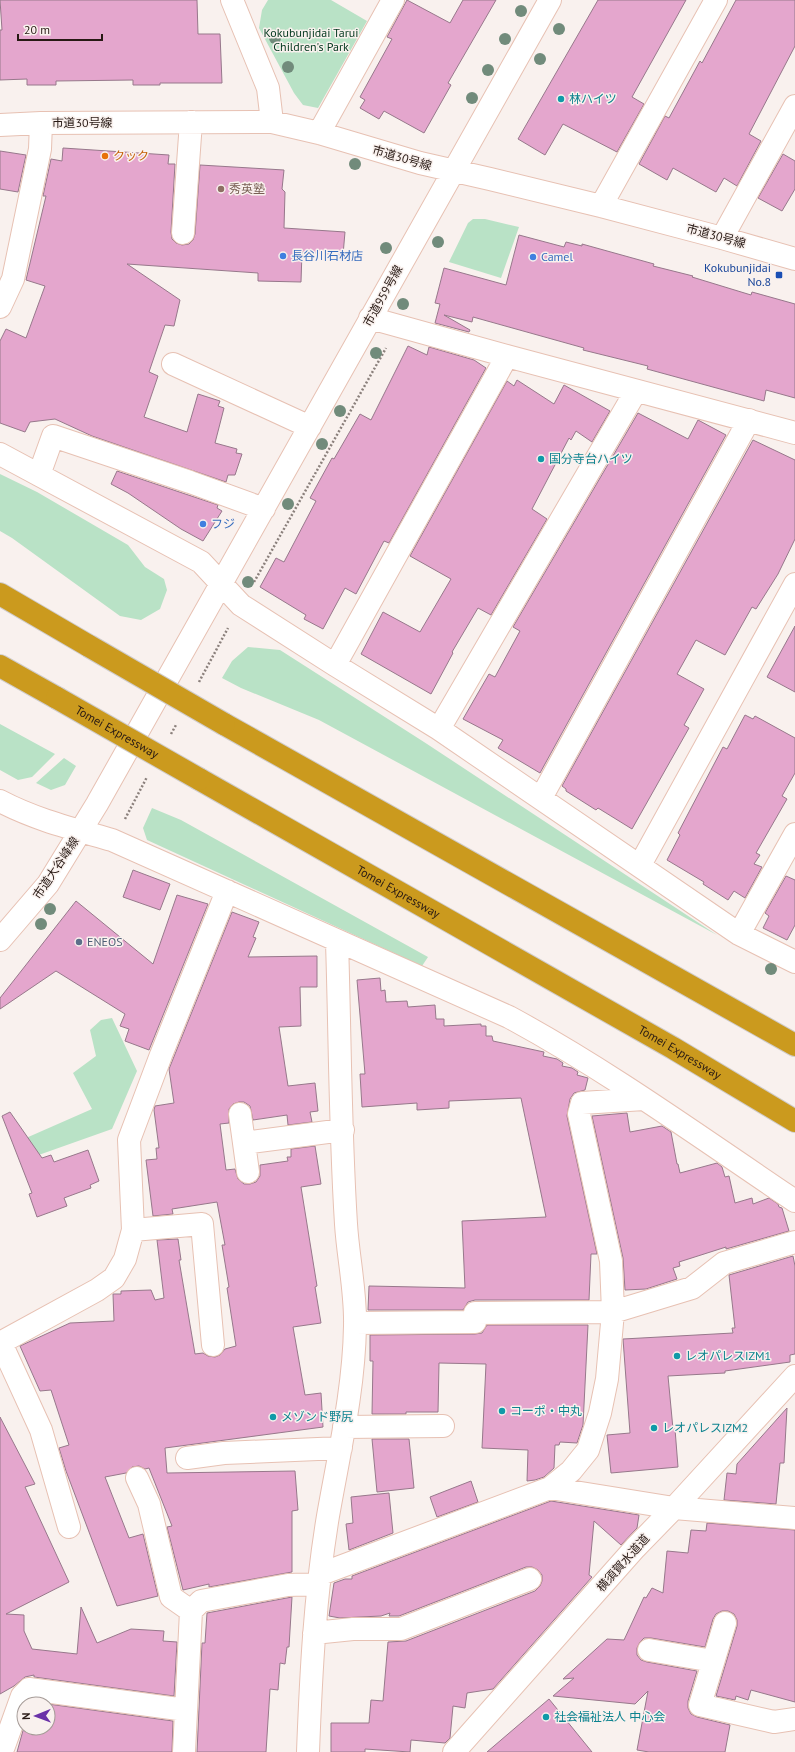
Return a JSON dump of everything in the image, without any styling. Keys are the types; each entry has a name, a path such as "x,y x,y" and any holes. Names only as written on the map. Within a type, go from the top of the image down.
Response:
{"highway":[{"path":"0,594 224,724 795,1045"},
{"name":"Tomei Expressway","path":"0,666 673,1048 795,1121"}],"street":[{"path":"232,0 268,88 272,122"},
{"path":"239,20 250,0"},
{"path":"319,133 393,0"},
{"name":"市道959号線","path":"218,587 264,509 550,0"},
{"path":"601,206 716,0"},
{"path":"722,238 795,106"},
{"path":"183,233 191,122"},
{"name":"市道30号線","path":"0,125 41,123 272,122 319,133 420,164 490,179 601,206 795,259"},
{"path":"0,307 13,279 40,149 41,123"},
{"path":"370,318 795,433"},
{"path":"335,665 507,356"},
{"path":"173,364 310,427"},
{"path":"439,729 636,391"},
{"path":"541,798 749,420"},
{"path":"39,475 53,436 183,479 264,509"},
{"path":"0,454 201,562 218,587 241,605 439,729 739,934 795,962"},
{"path":"640,865 795,584"},
{"name":"市道大谷峰線","path":"0,940 48,884 81,831 218,587"},
{"path":"0,801 52,823 112,840 509,1018 550,1040 644,1099 795,1201"},
{"path":"739,934 795,834"},
{"path":"69,1527 42,1430 0,1343 98,1290 114,1278 125,1259 133,1230 129,1140 161,1055 227,891"},
{"path":"308,1752 314,1634 320,1579 328,1517 342,1438 352,1368 355,1323 346,1223 337,942"},
{"path":"184,1752 191,1611 201,1600 320,1579 550,1488 571,1472 588,1450 600,1413 607,1379 613,1312 611,1261 579,1114 582,1104 644,1099"},
{"path":"240,1114 248,1172"},
{"path":"244,1143 343,1130"},
{"path":"133,1230 202,1224 212,1345"},
{"path":"355,1323 613,1312 692,1288 724,1263 795,1242"},
{"name":"横須賀水道道","path":"454,1752 635,1548 674,1508 795,1376"},
{"path":"187,1458 444,1426"},
{"path":"137,1478 149,1504 171,1597 191,1611"},
{"path":"550,1488 674,1508 795,1518"},
{"path":"314,1634 353,1629 401,1629 530,1579"},
{"path":"725,1623 700,1705 774,1722 795,1719"},
{"path":"649,1650 713,1661"},
{"path":"0,1747 4,1746 22,1696 29,1689 186,1710"}],"path":[{"path":"251,588 386,347"}],"green space":[{"name":"Kokubunjidai Tarui Children's Park","path":"268,0 331,0 367,21 318,108 303,105 294,93 259,28 262,10"},
{"path":"473,219 485,219 519,227 501,278 449,262 468,223"},
{"path":"0,474 37,492 128,545 145,567 164,579 167,590 160,609 141,620 120,616 12,538 0,531"},
{"path":"248,647 280,650 424,742 717,935 319,720 241,688 222,678 232,661"},
{"path":"0,724 55,754 32,777 18,780 0,770"},
{"path":"64,758 76,766 65,785 51,790 36,783"},
{"path":"152,808 181,820 428,957 422,966 147,840 143,828"},
{"path":"112,1018 137,1071 112,1129 33,1157 26,1138 92,1109 73,1073 96,1056 90,1030 101,1020"}],"building":[{"path":"0,0 197,0 198,34 220,34 222,83 160,83 160,85 133,85 133,80 56,81 56,85 27,85 27,79 0,80 0,30 2,30"},
{"path":"407,0 450,23 463,0 496,0 448,83 451,85 424,133 384,111 379,119 360,108 365,100 360,97 392,39 387,37"},
{"path":"598,0 686,0 632,97 644,104 617,152 563,124 545,155 518,139"},
{"path":"736,0 795,0 795,46 749,134 761,141 737,186 724,178 716,192 673,168 667,180 639,164 665,116 669,118 700,61 702,63"},
{"path":"63,148 169,155 168,164 175,164 171,232 172,239 176,243 182,245 189,244 193,240 195,234 200,165 284,170 282,189 285,192 284,228 345,232 343,255 302,252 301,282 258,281 258,273 127,264 180,300 174,326 165,325 149,372 158,376 144,417 187,432 198,394 220,401 218,406 224,408 215,443 237,449 236,453 242,454 235,475 228,475 226,482 92,436 55,419 30,422 25,432 0,423 0,341 6,329 26,338 45,286 26,280 46,196 43,196 51,159 62,161"},
{"path":"0,151 26,155 18,192 0,189"},
{"path":"783,154 795,161 795,189 782,211 758,198"},
{"path":"519,235 564,247 566,242 582,246 582,244 654,264 653,266 693,276 692,277 751,295 752,292 795,304 795,398 766,390 764,401 647,369 648,366 583,350 584,348 473,317 472,322 444,315 470,330 469,332 435,323 440,304 435,303 444,268 506,285"},
{"path":"408,346 427,355 429,347 474,360 486,368 389,543 384,541 356,594 345,588 323,629 304,619 306,615 260,587 276,558 284,562 316,501 310,498 332,458 334,459 360,414 371,420"},
{"path":"517,380 554,404 564,385 610,411 592,442 576,431 571,440 569,438 532,509 547,519 491,615 478,608 452,652 453,653 431,694 361,654 383,612 420,632 451,579 410,556 507,381 514,386"},
{"path":"638,413 688,439 698,420 726,435 540,773 498,748 503,740 463,719 489,674 495,677 520,631 513,627"},
{"path":"753,440 795,460 795,539 778,574 756,609 752,607 725,655 696,640 677,674 704,689 684,725 689,728 632,829 598,808 596,810 566,791 566,789 562,786"},
{"path":"117,471 218,505 217,508 222,511 203,541 181,529 128,493 111,484"},
{"path":"795,626 795,692 767,677"},
{"path":"745,715 753,719 755,716 795,738 795,773 782,796 787,799 756,853 760,855 754,864 762,867 745,898 734,891 728,900 703,884 704,882 667,860 680,835 678,833 723,747 727,749"},
{"path":"133,870 170,884 160,910 123,897"},
{"path":"786,876 795,880 795,925 787,940 763,928 769,916 765,913"},
{"path":"177,895 208,904 149,1050 125,1041 129,1029 120,1026 125,1014 56,971 0,1009 0,998 76,901 153,964"},
{"path":"232,912 259,922 253,937 256,938 248,957 317,956 317,987 300,987 301,1026 279,1027 288,1086 315,1083 318,1111 310,1112 312,1122 288,1125 287,1115 253,1120 250,1106 244,1102 239,1102 233,1104 229,1109 229,1123 220,1124 226,1170 235,1169 238,1179 244,1184 256,1182 260,1176 260,1165 288,1161 287,1157 291,1157 291,1149 315,1146 321,1184 301,1187 317,1286 315,1287 321,1323 293,1327 305,1395 321,1393 323,1427 165,1448 167,1473 295,1471 298,1510 292,1511 292,1572 209,1587 209,1584 183,1590 167,1527 172,1526 149,1468 145,1469 139,1466 132,1467 126,1473 105,1477 129,1538 143,1534 158,1596 117,1606 66,1471 59,1448 69,1445 51,1390 40,1391 20,1346 70,1323 114,1321 113,1294 121,1294 121,1291 151,1290 155,1300 164,1298 157,1240 178,1239 181,1260 179,1260 195,1354 203,1353 208,1356 215,1357 220,1355 225,1349 236,1346 222,1245 225,1245 217,1202 172,1209 173,1214 153,1216 146,1160 157,1159 156,1148 159,1148 154,1110 155,1106 174,1103 169,1069"},
{"path":"380,978 381,991 385,990 386,1002 407,1001 408,1007 435,1005 436,1019 444,1019 444,1026 481,1024 481,1026 486,1026 486,1036 492,1036 493,1041 544,1052 543,1056 557,1059 563,1063 562,1066 572,1068 578,1072 577,1075 588,1078 585,1090 574,1093 570,1099 567,1116 597,1254 591,1254 589,1300 475,1300 468,1302 463,1310 368,1310 369,1286 465,1288 462,1221 546,1217 521,1098 449,1101 449,1108 417,1110 417,1103 362,1107 360,1074 365,1074 357,980"},
{"path":"10,1112 42,1158 51,1155 54,1162 88,1150 99,1181 90,1185 91,1188 64,1198 67,1206 37,1217 29,1194 32,1193 2,1116"},
{"path":"627,1113 630,1132 662,1126 671,1132 680,1173 717,1163 722,1167 725,1177 729,1176 735,1203 752,1198 753,1204 769,1198 782,1208 789,1231 726,1249 726,1247 679,1262 680,1266 673,1268 677,1279 646,1289 625,1290 623,1258 592,1116"},
{"path":"793,1256 795,1266 795,1354 790,1355 790,1362 725,1371 725,1373 668,1376 678,1467 611,1473 607,1435 630,1433 623,1339 733,1333 732,1328 735,1328 729,1275"},
{"path":"487,1325 588,1325 583,1425 577,1443 560,1442 559,1445 555,1445 554,1468 544,1477 527,1481 528,1450 482,1448 486,1364 439,1363 438,1412 372,1414 373,1361 370,1361 370,1335 475,1334 482,1333"},
{"path":"787,1408 784,1463 780,1463 776,1504 724,1500 727,1473 736,1474 737,1464"},
{"path":"0,1417 35,1484 25,1487 69,1582 6,1614 24,1615 24,1631 32,1649 77,1654 81,1607 97,1643 131,1629 164,1631 163,1641 177,1642 174,1696 34,1677 34,1675 25,1677 14,1686 0,1694"},
{"path":"372,1439 409,1439 414,1488 377,1492"},
{"path":"471,1481 478,1502 437,1517 430,1497"},
{"path":"389,1493 393,1533 349,1550 346,1524 353,1523 351,1497"},
{"path":"551,1501 639,1515 637,1528 621,1545 594,1521 589,1575 592,1577 493,1689 467,1693 465,1708 453,1706 450,1738 445,1743 411,1740 410,1752 365,1749 365,1752 331,1752 331,1723 369,1723 371,1700 383,1701 388,1642 406,1641 535,1591 540,1586 542,1575 538,1570 532,1567 526,1567 399,1616 389,1616 390,1613 381,1616 340,1618 329,1616 334,1583 345,1579 352,1579 352,1576"},
{"path":"707,1523 795,1530 795,1702 751,1690 748,1700 736,1696 735,1700 716,1696 737,1626 737,1620 734,1614 728,1611 722,1611 716,1614 713,1619 705,1647 644,1638 637,1648 637,1655 641,1660 647,1662 697,1671 688,1701 688,1708 691,1714 697,1717 730,1725 725,1752 649,1752 637,1750 648,1691 635,1704 553,1696 574,1678 563,1679 607,1639 624,1640 644,1597 646,1598 652,1588 663,1593 667,1551 688,1553 691,1530 706,1531"},
{"path":"292,1597 289,1647 287,1647 285,1664 280,1663 278,1690 270,1689 266,1752 197,1752 202,1643 205,1643 207,1613"},
{"name":"社会福祉法人 中心会","path":"549,1699 592,1752 487,1752"},
{"path":"56,1705 173,1721 172,1752 17,1752 21,1736 56,1736"}],"place":[{"name":"林ハイツ","path":"561,99"},
{"name":"クック","path":"105,156"},
{"name":"秀英塾","path":"221,189"},
{"name":"長谷川石材店","path":"283,256"},
{"name":"Camel","path":"533,257"},
{"name":"Kokubunjidai No.8","path":"779,275"},
{"name":"国分寺台ハイツ","path":"541,459"},
{"name":"フジ","path":"203,524"},
{"name":"ENEOS","path":"79,942"},
{"name":"レオパレスIZM1","path":"677,1356"},
{"name":"コーポ・中丸","path":"502,1411"},
{"name":"メゾンド野尻","path":"273,1417"},
{"name":"レオパレスIZM2","path":"654,1428"},
{"name":"社会福祉法人 中心会","path":"546,1717"}]}
